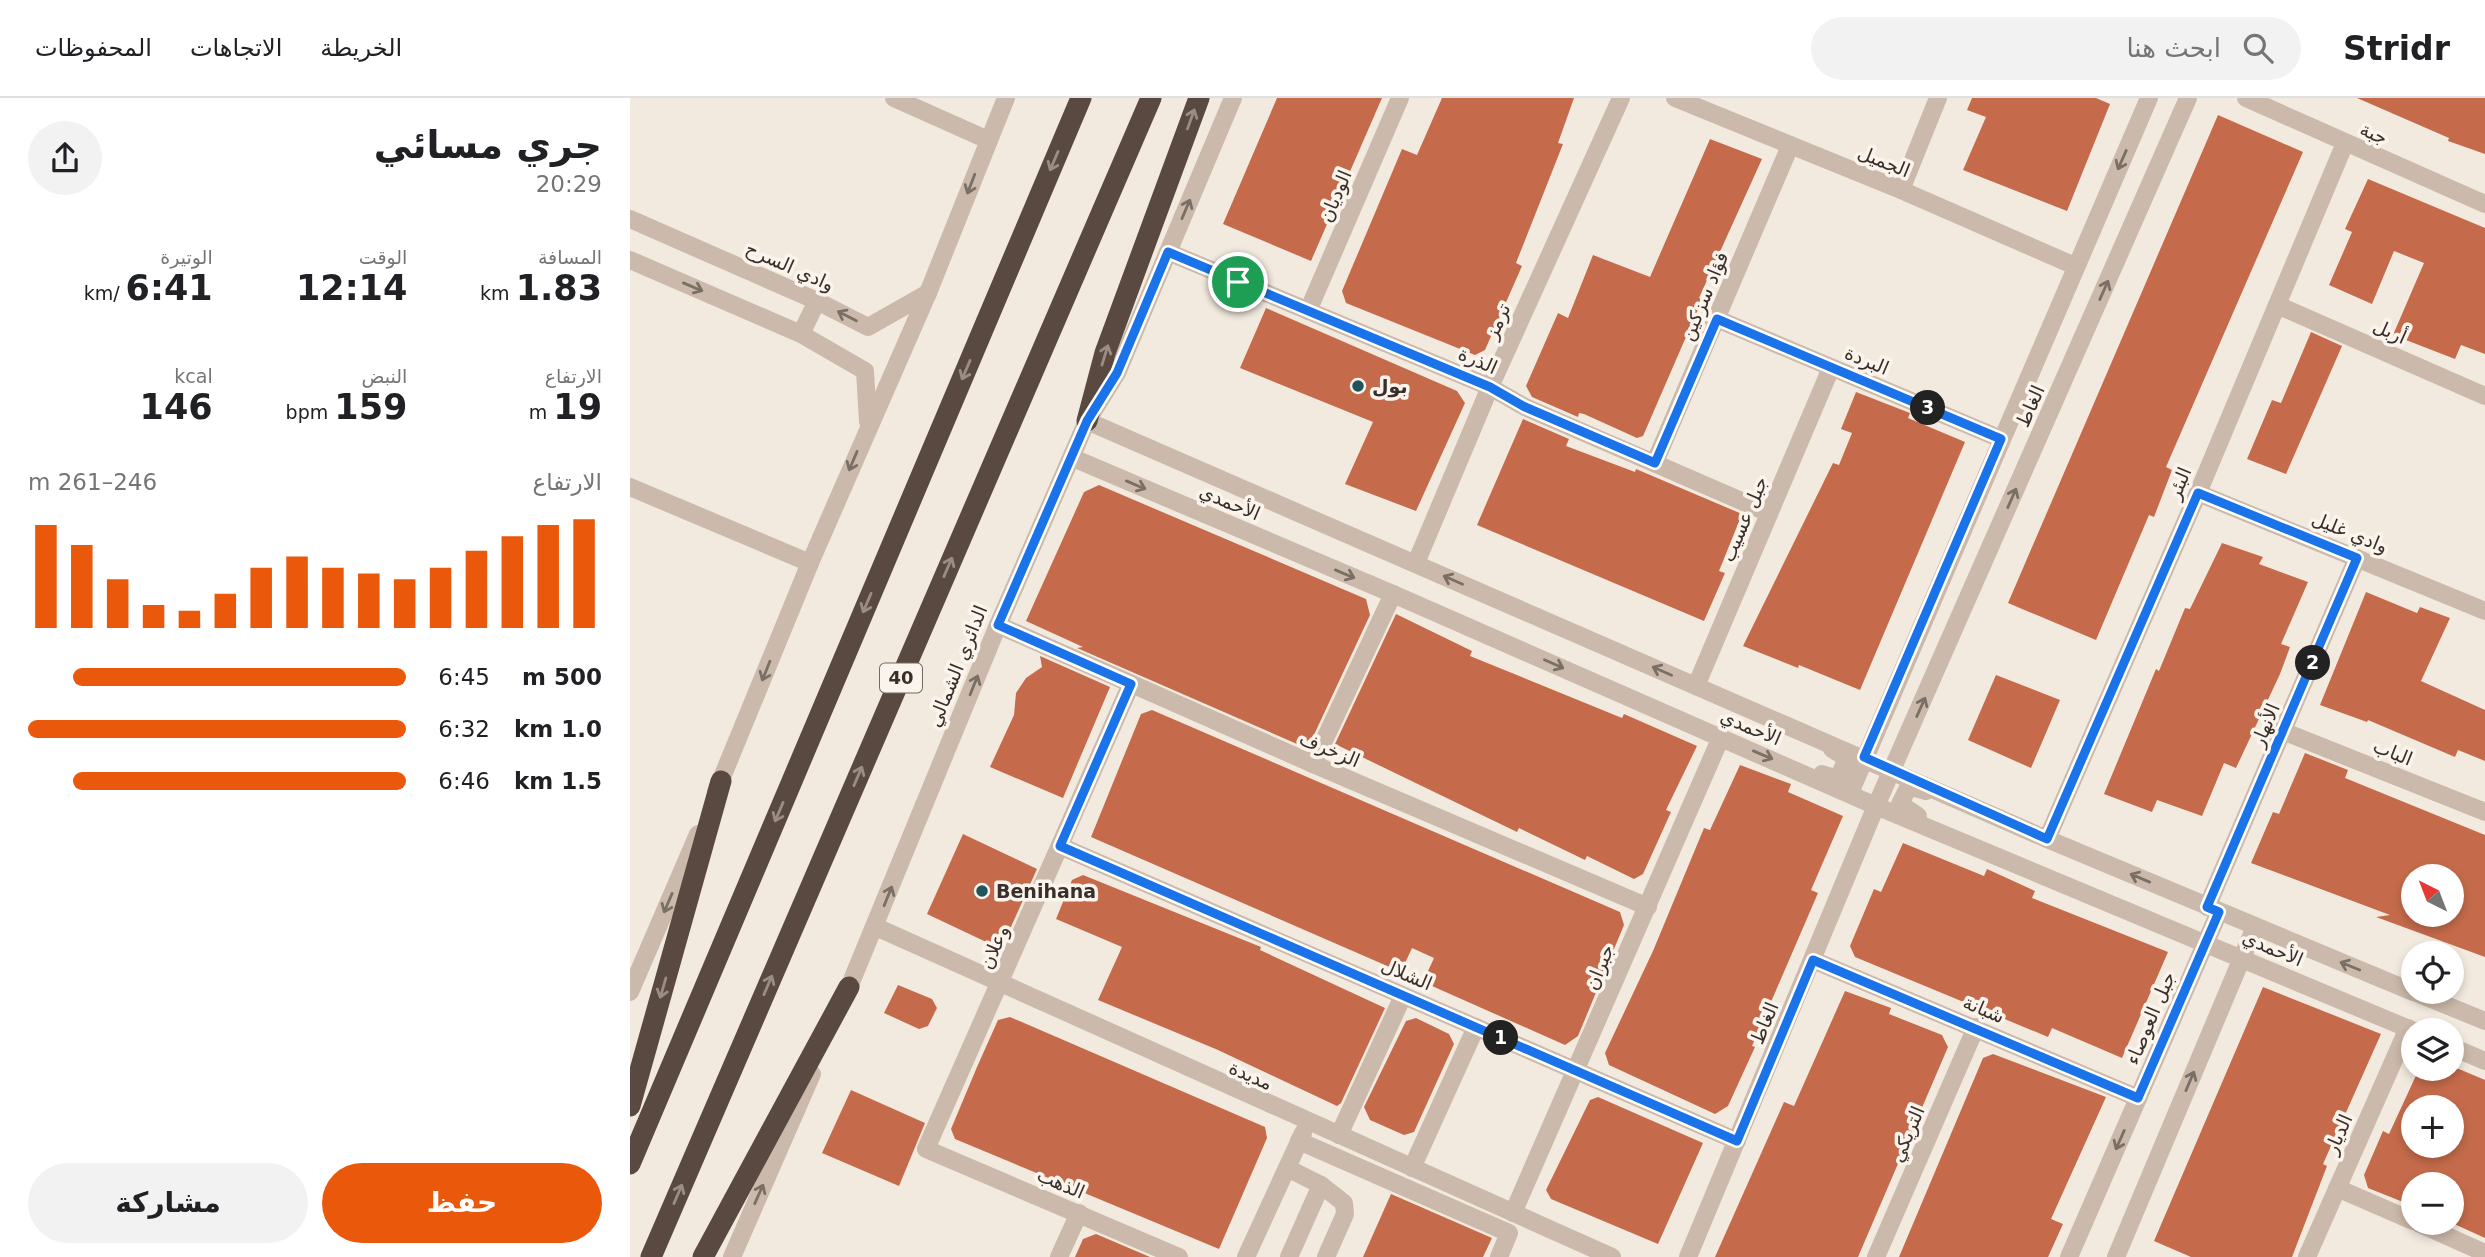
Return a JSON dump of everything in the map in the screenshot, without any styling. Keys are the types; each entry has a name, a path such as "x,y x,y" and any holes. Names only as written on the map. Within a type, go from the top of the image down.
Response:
{"highway":[{"path":"630,1164 1081,98"},
{"name":"40","path":"652,1257 1151,98"},
{"path":"1087,421 1105,353 1199,98"},
{"path":"630,1106 721,781"},
{"path":"703,1257 849,987"}],"street":[{"path":"894,98 988,141"},
{"path":"630,992 721,781 868,425 928,293 1006,98"},
{"name":"الدائري الشمالي","path":"732,1257 876,927 998,625 1087,421 1117,373 1233,98"},
{"name":"الوديان","path":"1308,311 1400,98"},
{"name":"ترمز","path":"1416,563 1490,387 1621,98"},
{"name":"الجميل","path":"1675,98 1901,190 2075,266"},
{"path":"1901,190 1938,98"},
{"name":"الغاط","path":"1850,793 2149,98"},
{"name":"الغاط","path":"1688,1257 1876,806 2188,98"},
{"name":"جبة","path":"2246,98 2485,204"},
{"name":"البئر","path":"2047,839 2198,493 2345,143"},
{"name":"فؤاد سزكين","path":"1655,463 1790,146"},
{"name":"وادي السرح","path":"630,219 817,301 868,327 928,293"},
{"name":"الذرة","path":"1168,252 1490,387 1525,407 1769,513"},
{"path":"630,260 801,334 865,372 868,425"},
{"path":"801,334 817,301"},
{"name":"أربل","path":"2277,305 2485,396"},
{"name":"البردة","path":"1717,319 2001,439"},
{"name":"جبل عسيب","path":"1696,687 1831,368"},
{"name":"الأحمدي","path":"1087,421 1696,687 1893,769 2047,839 2401,987"},
{"name":"الأحمدي","path":"1073,458 1393,594 1876,806 2401,1026"},
{"path":"630,486 810,563"},
{"name":"وادي غليل","path":"2198,493 2485,611"},
{"name":"الأنهار","path":"2213,909 2357,558"},
{"path":"1312,764 1393,594"},
{"name":"الزخرف","path":"998,625 1312,764 1647,907"},
{"name":"وعلان","path":"926,1149 1131,684"},
{"name":"الباب","path":"2285,732 2485,812"},
{"path":"1791,767 1838,779 1846,758 1809,735"},
{"name":"جبران","path":"1513,1213 1721,737"},
{"path":"1942,833 1900,804 1909,786 1957,798"},
{"name":"الشلال","path":"1060,846 1737,1141"},
{"name":"جبل العوصاء","path":"2068,1257 2205,943 2213,909"},
{"name":"مديدة","path":"876,927 1307,1123 1612,1257"},
{"path":"2116,1257 2255,927"},
{"name":"شبانة","path":"1813,960 2138,1098"},
{"path":"1339,1136 1403,996"},
{"name":"الأحمدي","path":"2443,1004 2485,1021"},
{"path":"1412,1168 1476,1027"},
{"name":"التريكي","path":"1876,1257 1976,1027"},
{"name":"الديار","path":"2307,1257 2401,1051"},
{"path":"2464,1052 2485,1061"},
{"path":"1246,1257 1307,1123"},
{"path":"1299,1141 1509,1233 1499,1257"},
{"name":"الذهب","path":"926,1149 1179,1257"},
{"path":"1287,1168 1321,1185 1344,1203 1345,1213 1326,1257"},
{"path":"1289,1257 1321,1185"},
{"path":"2337,1188 2401,1216"},
{"path":"1059,1257 1079,1213"},
{"path":"2445,1235 2485,1253"}],"building":[{"path":"1277,98 1382,98 1311,261 1223,224"},
{"path":"1442,98 1574,98 1558,143 1563,144 1516,263 1522,266 1485,350 1475,355 1346,303 1342,291 1402,149 1417,155"},
{"path":"1972,98 2096,98 2110,104 2067,211 1963,170 1986,117 1967,110"},
{"path":"2357,98 2485,98 2485,154 2448,141 2449,138"},
{"path":"2218,115 2303,152 2166,467 2172,470 2154,517 2149,515 2096,640 2008,603"},
{"path":"1710,139 1762,159 1699,298 1702,300 1643,436 1637,438 1584,414 1579,413 1578,417 1532,397 1526,386 1558,313 1568,318 1593,255 1650,277"},
{"path":"2368,179 2485,228 2485,354 2461,345 2455,359 2393,335 2424,263 2394,251 2372,304 2329,285 2352,232 2345,229"},
{"path":"1266,308 1457,391 1465,403 1416,511 1345,484 1373,422 1240,368"},
{"path":"2311,332 2342,346 2286,474 2247,459 2272,400 2281,403"},
{"path":"1856,392 1910,413 1908,418 1965,442 1860,690 1743,646 1833,463 1839,465 1852,433 1841,429"},
{"path":"1523,419 1569,439 1566,446 1635,472 1636,469 1742,514 1719,571 1725,573 1704,621 1477,525"},
{"path":"1099,485 1366,599 1370,615 1312,739 1297,744 1077,648 1083,647 1026,621 1084,492"},
{"path":"2222,543 2263,557 2259,564 2308,582 2281,644 2290,647 2280,674 2236,768 2224,763 2202,816 2157,800 2152,812 2104,794 2156,669 2159,671 2185,608 2190,609"},
{"path":"2366,592 2417,613 2420,607 2450,618 2421,681 2485,710 2485,761 2458,750 2455,757 2368,720 2367,722 2320,705"},
{"path":"1396,614 1472,651 1470,656 1622,718 1624,714 1697,746 1666,810 1671,812 1643,874 1634,879 1587,856 1585,860 1519,828 1517,832 1335,744"},
{"path":"1040,656 1110,687 1063,798 990,767 1014,715 1016,693 1026,678 1042,667"},
{"path":"1996,675 2060,700 2031,768 1968,740"},
{"path":"1152,710 1620,912 1624,925 1578,1036 1565,1045 1423,982 1434,958 1412,948 1401,972 1091,837 1141,714"},
{"path":"2305,753 2348,770 2345,778 2485,835 2485,957 2464,949 2464,941 2441,941 2406,928 2464,928 2464,864 2401,864 2401,926 2376,917 2390,915 2251,863 2273,812 2279,814"},
{"path":"1740,765 1791,784 1788,792 1843,816 1811,890 1818,893 1752,1046 1755,1047 1728,1106 1715,1114 1609,1065 1605,1053 1653,951 1704,828 1710,830"},
{"name":"Benihana","path":"963,834 1037,869 1001,949 927,914"},
{"path":"1903,843 1984,876 1987,869 2035,891 2032,898 2168,952 2122,1058 2052,1028 2048,1037 1855,957 1850,946 1874,889 1881,892"},
{"path":"1083,875 1261,947 1260,950 1385,1008 1341,1103 1337,1106 1218,1050 1098,1000 1122,947 1056,919 1072,880"},
{"path":"898,985 932,999 937,1008 928,1026 919,1029 884,1013"},
{"path":"2263,987 2381,1034 2323,1164 2327,1166 2292,1257 2191,1257 2154,1241"},
{"path":"1845,991 1891,1008 1889,1014 1942,1035 1948,1047 1858,1257 1715,1257 1784,1102 1794,1106"},
{"path":"1010,1017 1265,1127 1267,1138 1219,1249 955,1139 951,1129 998,1020"},
{"path":"1416,1018 1449,1034 1454,1044 1414,1132 1404,1135 1370,1120 1364,1107 1406,1021"},
{"path":"1993,1054 2106,1097 2051,1219 2063,1224 2048,1257 1899,1257 1983,1058"},
{"path":"2464,1071 2485,1080 2485,1238 2464,1228 2464,1172 2401,1172 2401,1201 2368,1188 2364,1175 2383,1131 2389,1134 2401,1108 2401,1158 2464,1158 2464,1095 2407,1095 2413,1081 2464,1081"},
{"path":"851,1090 925,1123 899,1186 822,1153"},
{"path":"1598,1097 1703,1143 1658,1244 1551,1199 1546,1190 1590,1100"},
{"path":"1391,1194 1492,1238 1483,1257 1363,1257"},
{"path":"1096,1234 1150,1257 1075,1257 1083,1239"}],"place":[{"name":"بول","path":"1358,386"},
{"name":"Benihana","path":"982,891"}],"route":[{"path":"1168,252 1238,282 1490,387 1525,407 1655,463 1717,319 2001,439 1864,757 2047,839 2198,493 2357,558 2285,732 2207,907 2219,912 2138,1098 1813,960 1737,1141 1060,846 1131,684 998,625 1087,421 1117,373 1168,252"}]}
